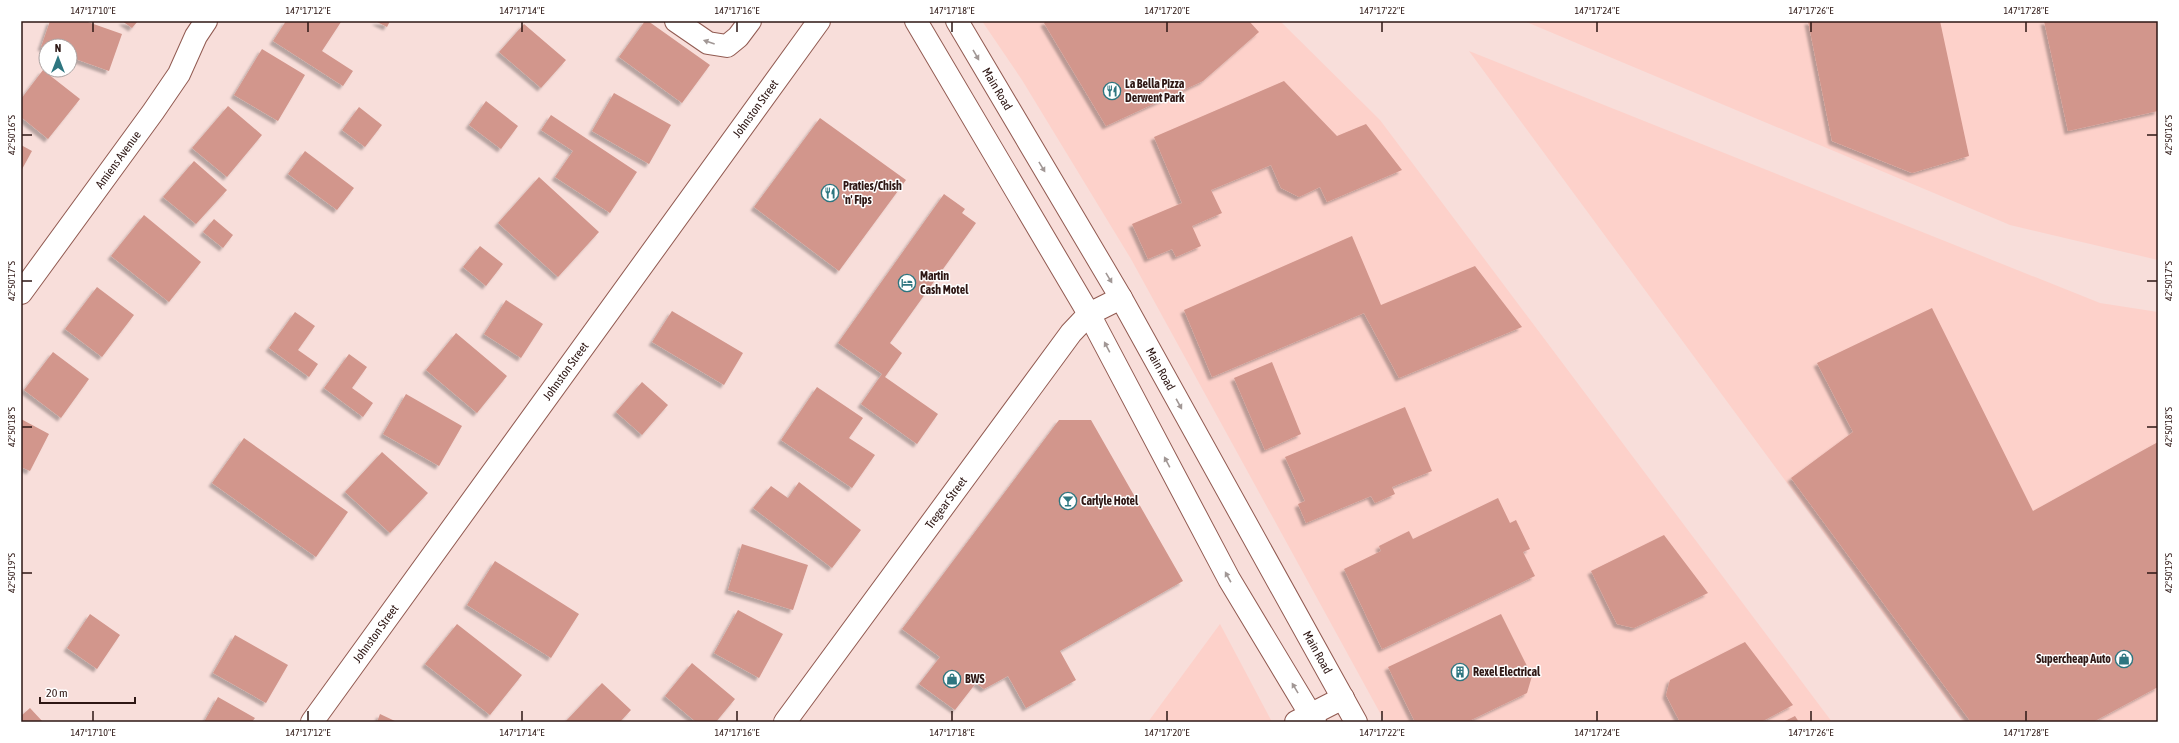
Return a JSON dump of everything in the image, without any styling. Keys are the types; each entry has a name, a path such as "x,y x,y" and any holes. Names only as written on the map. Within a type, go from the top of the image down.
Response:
{"street":[{"name":"Amiens Avenue","path":"21,293 179,74 196,36 206,21"},
{"path":"676,21 708,43 727,46 738,37 750,21"},
{"name":"Johnston Street","path":"312,722 819,21"},
{"path":"916,21 1089,314 1229,579 1307,720 1343,698"},
{"name":"Main Road","path":"957,21 1120,298 1356,722"},
{"name":"Tregear Street","path":"785,722 1071,333 1089,314 1120,298"}],"shaded area":[{"path":"982,21 1280,21 1380,120 1832,722 1385,722 1131,259 1022,80"},
{"path":"1524,21 2158,21 2158,260 2010,225"},
{"path":"1469,51 2100,303 2158,312 2158,722 1963,722"},
{"path":"1220,624 1272,722 1148,722"}],"building":[{"path":"50,21 85,21 122,34 109,71 78,60 78,38 44,38"},
{"path":"122,21 138,21 132,28"},
{"path":"286,21 341,22 322,51 353,71 343,86 273,41"},
{"path":"375,21 390,21 387,27"},
{"path":"645,21 648,21 710,65 682,103 619,57"},
{"path":"1046,21 1249,21 1259,32 1203,81 1106,126 1044,23"},
{"path":"1808,21 1940,21 1969,156 1912,173 1832,141"},
{"path":"2044,21 2158,21 2158,111 2068,131"},
{"path":"524,24 566,60 541,88 499,52"},
{"path":"262,49 305,75 278,121 234,95"},
{"path":"38,77 38,78 53,78 80,99 48,139 21,117 21,99"},
{"path":"1284,81 1337,136 1366,124 1402,170 1327,202 1320,187 1299,197 1281,188 1271,165 1211,190 1222,213 1192,226 1201,246 1176,257 1172,249 1148,259 1132,224 1182,203 1154,137"},
{"path":"614,93 671,125 649,164 592,131"},
{"path":"486,101 518,126 501,149 469,125"},
{"path":"228,106 262,135 227,177 192,148"},
{"path":"359,107 382,125 365,147 342,130"},
{"path":"551,115 637,172 610,213 555,177 573,151 541,130"},
{"name":"Praties/Chish 'n' Fips","path":"820,118 906,180 839,271 754,207"},
{"path":"21,145 32,151 21,171"},
{"path":"305,151 354,188 337,210 288,174"},
{"path":"194,161 227,190 196,224 163,197"},
{"path":"539,177 599,232 558,277 498,223"},
{"name":"Martin Cash Motel","path":"944,194 965,209 962,213 976,223 890,343 902,353 885,377 938,414 917,444 861,404 882,374 838,343"},
{"path":"144,215 201,262 169,302 111,256"},
{"path":"214,219 233,235 223,248 203,232"},
{"path":"1352,236 1381,305 1475,266 1522,327 1399,378 1364,313 1212,377 1184,310"},
{"path":"480,246 503,264 486,286 463,267"},
{"path":"97,287 134,315 102,357 65,329"},
{"path":"506,300 543,324 521,358 484,334"},
{"path":"1932,308 2033,511 2158,442 2158,687 2093,722 1971,722 1791,478 1853,432 1817,363"},
{"path":"672,311 743,353 724,385 652,342"},
{"path":"295,312 315,326 298,350 318,364 309,377 269,348"},
{"path":"456,333 507,376 477,413 426,370"},
{"path":"53,352 89,379 61,418 24,390"},
{"path":"349,354 367,367 352,388 373,403 363,417 324,388"},
{"path":"1272,362 1301,434 1265,450 1234,378"},
{"path":"642,382 668,405 642,435 616,412"},
{"path":"817,387 863,418 849,438 875,455 852,488 781,440"},
{"path":"406,394 462,426 439,466 383,434"},
{"path":"1405,407 1432,471 1392,487 1395,494 1375,503 1371,496 1306,523 1298,504 1305,501 1285,457"},
{"path":"21,419 49,434 30,471 21,467"},
{"name":"Carlyle Hotel","path":"1059,420 1091,420 1183,581 1060,651 1076,680 1026,708 1008,676 984,689 976,683 955,710 919,684 940,657 902,629"},
{"path":"244,438 348,512 316,557 212,483"},
{"path":"382,452 428,493 390,533 345,492"},
{"path":"799,482 861,530 832,568 753,508 771,486 788,498"},
{"path":"1498,498 1510,523 1516,520 1530,549 1523,552 1535,576 1382,649 1344,569 1381,551 1379,546 1409,531 1413,539"},
{"path":"1664,535 1708,593 1634,628 1617,624 1591,571"},
{"path":"742,544 808,565 793,610 728,590"},
{"path":"495,561 579,614 551,658 467,605"},
{"path":"738,610 783,634 759,678 714,653"},
{"path":"90,614 120,635 97,669 67,648"},
{"name":"Rexel Electrical","path":"1501,614 1532,676 1527,693 1467,722 1415,722 1388,667"},
{"path":"457,624 522,675 490,715 425,664"},
{"path":"235,635 288,665 266,703 213,673"},
{"path":"1745,642 1793,705 1761,722 1680,722 1666,695 1670,680"},
{"path":"692,663 735,699 716,722 696,722 665,696"},
{"path":"602,683 631,710 620,722 565,722"},
{"path":"218,697 255,718 252,722 204,722"},
{"path":"30,708 43,722 21,722 21,716"},
{"path":"380,714 397,722 377,722"},
{"path":"1795,716 1799,722 1783,722"}],"place":[{"name":"La Bella Pizza Derwent Park","path":"1112,91"},
{"name":"Praties/Chish 'n' Fips","path":"830,193"},
{"name":"Martin Cash Motel","path":"907,283"},
{"name":"Carlyle Hotel","path":"1068,501"},
{"name":"Supercheap Auto","path":"2124,659"},
{"name":"Rexel Electrical","path":"1460,672"},
{"name":"BWS","path":"952,679"}]}
